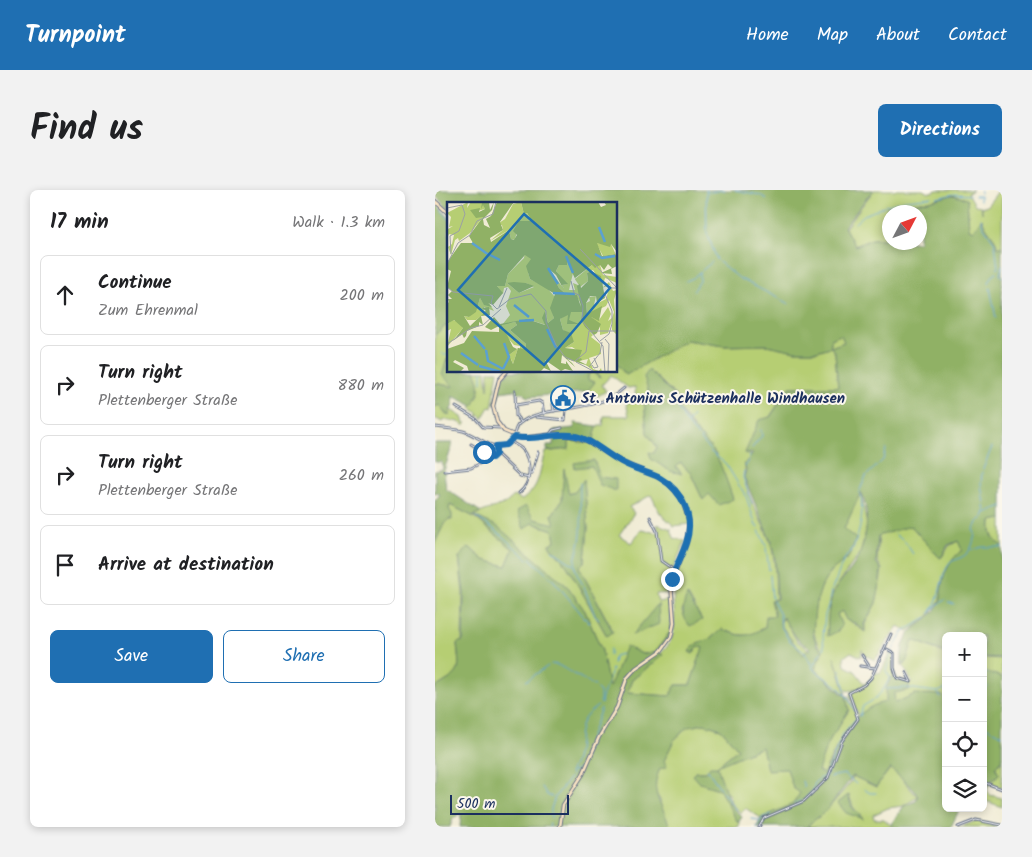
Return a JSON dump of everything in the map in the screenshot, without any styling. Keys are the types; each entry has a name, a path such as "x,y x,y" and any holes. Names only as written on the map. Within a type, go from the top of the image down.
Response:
{"main road":[{"path":"435,201 447,212"},
{"path":"506,372 499,380 494,403 495,418 500,427 514,437 524,439 550,435 574,436 588,441 621,462 658,477 673,488 686,507 689,524 687,542 674,570 671,589 673,618 671,637 661,651 638,666 627,678 617,707 599,737 583,774 563,805 560,827"}],"street":[{"path":"435,426 464,431 487,444 496,446 506,445 514,437 517,426 535,416 600,403 624,388"},
{"path":"515,391 516,417 521,423"},
{"path":"516,405 539,401 542,403 544,414"},
{"path":"553,404 554,412"},
{"path":"456,407 476,418 483,427 497,429 500,427"},
{"path":"535,416 565,420 566,410"},
{"path":"550,435 553,430 562,428"},
{"path":"511,442 523,450 529,474 526,487 519,493"},
{"path":"471,444 492,458"},
{"path":"444,471 471,468 492,458 496,452 496,446"},
{"path":"496,452 521,476 529,478"},
{"path":"529,474 532,473 538,452"},
{"path":"649,517 657,531 661,561 674,570"},
{"path":"759,827 766,817 779,814 804,801 828,778 842,741 858,719 849,694 868,681 886,649 891,634"},
{"path":"886,649 894,653 894,668 897,678 911,682 906,672"},
{"path":"862,655 869,667"},
{"path":"860,666 875,668"},
{"path":"987,783 1002,789"},
{"path":"958,827 976,820 1002,825"}],"green space":[{"path":"435,190 873,190 844,227 855,246 872,239 882,239 882,250 927,250 927,205 901,205 952,195 967,199 969,229 973,231 982,218 998,248 1002,246 1002,519 991,521 991,533 1002,546 1002,658 987,657 987,632 942,632 942,651 913,640 906,663 902,663 904,642 909,634 934,611 940,601 946,570 951,561 962,550 958,541 948,545 941,558 911,526 878,536 876,562 881,569 879,589 876,603 864,624 865,632 855,623 846,620 842,611 837,614 842,626 838,631 828,636 828,615 833,594 856,561 864,542 867,521 861,492 844,529 856,539 849,557 831,571 822,585 815,607 813,634 817,645 823,650 815,669 842,694 848,696 846,697 849,710 827,744 818,771 823,774 847,730 855,720 863,712 886,702 886,688 891,677 909,682 909,690 894,693 895,703 915,694 942,695 942,812 958,812 951,827 894,827 891,824 904,806 916,801 918,797 914,790 890,768 876,787 853,776 826,811 807,826 814,827 757,827 761,818 793,804 800,793 793,788 787,769 767,770 762,747 717,766 738,749 721,729 704,724 688,727 674,740 664,761 667,767 660,769 656,790 669,824 664,827 460,827 461,814 459,814 453,819 450,827 435,827 435,688 455,675 459,661 457,643 463,641 464,593 459,557 469,547 484,560 506,566 513,549 474,516 497,526 568,587 585,611 602,651 609,688 626,646 642,654 654,653 670,632 672,618 670,636 659,653 663,655 632,680 627,693 670,696 676,685 690,685 703,648 698,646 693,654 689,651 697,643 710,639 722,629 734,634 748,635 765,627 766,616 775,616 771,600 777,599 775,559 771,542 744,477 746,470 744,464 753,454 745,453 759,420 770,417 790,387 838,387 835,353 831,347 844,342 841,335 832,338 830,347 817,351 795,351 767,345 724,346 687,340 626,375 617,364 617,202 447,202 447,208 435,195","holes":["783,617 798,640 811,649 808,649 803,655 780,624"]},
{"path":"874,190 923,190 928,193 937,190 973,190 968,193 975,205 981,206 982,213 982,206 986,207 999,190 1002,192 1002,246 998,248 982,218 973,231 969,229 967,199 952,195 902,205 882,205 882,239 872,239 854,246 845,228"},
{"path":"435,203 447,215 447,327 445,326 435,335"},
{"path":"445,325 447,326 445,377 454,387 435,383 435,335"},
{"path":"841,335 845,342 831,347 835,353 838,387 790,387 745,453 753,456 746,465 745,474 749,494 773,551 776,599 772,600 775,616 757,632 739,635 722,629 710,639 697,643 689,652 693,654 698,646 703,648 690,685 676,685 670,696 627,693 632,680 663,655 660,654 672,638 675,620 674,582 691,526 689,524 674,526 660,513 651,495 629,507 634,513 619,535 631,543 641,530 659,533 657,524 671,529 674,538 685,541 673,569 669,593 656,594 658,602 670,600 670,632 654,653 642,654 627,647 609,689 602,651 585,611 568,587 519,545 474,515 506,503 514,496 522,500 536,484 545,452 569,449 569,441 593,443 597,426 603,426 604,416 629,416 626,402 636,402 635,387 628,388 611,375 602,385 606,391 596,396 584,396 587,392 588,374 592,372 600,377 597,372 617,372 617,364 626,375 686,340 724,346 767,345 795,351 817,351 830,347 832,338","holes":["653,373 678,398 678,406 715,453 733,499 709,494 703,500 691,474 681,463 676,466 681,473 670,471 654,460 654,453 657,447 647,433 644,401 651,399","564,472 568,494 575,492 584,480 588,528 585,561 579,567 613,631 607,636 567,566 549,545 555,541 553,530 532,523 524,529 534,519 556,525 552,515 562,500","688,595 702,620 689,625 682,611"]},
{"path":"447,359 447,372 475,372 479,393 473,406 453,396 453,405 448,416 439,405 435,407 435,383 454,387 442,375"},
{"path":"649,370 678,399 679,407 687,421 714,452 733,499 719,505 709,494 703,500 691,474 681,463 676,467 682,474 670,471 651,459 649,452 654,453 657,447 647,433 644,401 651,399 644,377"},
{"path":"475,372 486,372 488,390 489,372 498,372 492,408 489,407 483,417 484,419 479,415 477,419 478,413 471,408 479,395"},
{"path":"510,372 557,372 562,374 569,372 597,372 600,378 593,373 588,374 588,380 595,382 587,392 527,397 523,393 516,393 515,390 500,392 494,405 501,378"},
{"path":"439,405 449,416 451,410 462,417 464,423 466,423 465,426 459,422 443,419 442,422 435,418 435,407"},
{"path":"575,423 597,426 593,443 569,441 569,449 547,451 547,445 553,445 554,430 574,428"},
{"path":"435,443 453,443 444,471 446,489 481,512 472,516 450,505 449,509 452,514 452,520 449,519 444,524 435,543 435,501 440,494 435,493 435,471 443,469 442,462 435,462"},
{"path":"594,460 600,477 616,479 616,491 600,485 592,466 575,468 574,463"},
{"path":"564,469 569,494 575,492 584,479 588,528 585,561 579,567 613,632 607,636 567,566 549,545 555,541 553,530 532,523 524,529 517,511 526,506 534,519 555,524 552,515 562,500"},
{"path":"861,491 867,526 861,551 832,593 829,605 827,636 838,631 837,614 842,611 845,617 865,632 865,624 876,603 882,569 877,561 879,535 911,525 939,557 942,557 949,546 958,541 963,550 942,582 940,600 929,616 908,632 898,626 875,660 867,656 865,657 862,649 861,657 851,652 844,657 845,666 855,671 865,684 873,674 881,672 891,651 894,653 893,669 897,678 886,702 874,706 859,716 850,696 851,692 857,689 848,691 845,689 834,657 845,695 815,669 823,650 817,643 813,623 817,599 826,579 835,568 849,557 844,529"},
{"path":"450,505 474,517 513,549 506,566 484,560 469,547 459,557 463,593 462,642 457,644 459,662 455,675 435,688 435,543 444,524 449,519 451,520"},
{"path":"1002,519 1001,546 992,535 991,521"},
{"path":"687,595 702,620 690,626 685,619 683,611"},
{"path":"658,604 659,624 632,635"},
{"path":"783,617 797,641 808,649 802,656 780,624"},
{"path":"913,640 942,652 942,697 927,694 894,702 894,693 909,690 909,682 912,682 903,665 906,664 906,658"},
{"path":"987,658 1002,659 1002,677 987,672"},
{"path":"987,672 1002,677 1002,759 995,767 999,774 990,782 987,790"},
{"path":"848,696 858,719 837,746 823,774 818,770 827,744 849,710 846,697"},
{"path":"704,724 721,729 738,749 718,765 762,747 787,768 793,788 801,793 793,804 761,818 745,808 741,813 731,804 729,795 706,772 695,772 700,783 719,789 740,824 738,827 664,827 660,800 654,791 654,781 674,740 688,727"},
{"path":"1002,760 1002,787 990,784 999,774 996,767"},
{"path":"710,766 717,766 730,804 742,817 738,823 719,789 700,783 693,775 695,772 706,772"},
{"path":"890,769 918,797 903,806 888,808 873,815 874,819 884,819 893,827 806,827 826,811 851,782 853,776 876,787","holes":["849,795 853,807 863,819 838,803"]},
{"path":"987,790 990,795 1002,798 1002,807 987,801"},
{"path":"848,795 852,807 863,819 846,813 838,803"},
{"path":"976,821 999,825 1002,827 959,827"}],"waterway":[{"path":"706,190 707,233 717,260"},
{"path":"710,192 725,190"},
{"path":"735,190 760,195 767,199"},
{"path":"937,198 953,194"},
{"path":"954,194 970,195"},
{"path":"907,200 932,197"},
{"path":"888,205 906,200"},
{"path":"855,223 864,215 882,208"},
{"path":"441,210 447,217"},
{"path":"981,218 983,226 995,243 998,268"},
{"path":"686,281 693,278 712,262"},
{"path":"719,262 739,278 789,304"},
{"path":"1002,265 1000,275 1002,277"},
{"path":"694,290 700,281 700,272"},
{"path":"989,283 996,272"},
{"path":"990,288 996,318"},
{"path":"482,372 482,383"},
{"path":"563,372 570,375 583,375 585,372"},
{"path":"674,401 686,422 698,436"},
{"path":"688,423 693,416"},
{"path":"752,448 762,436 761,430"},
{"path":"700,438 711,452 726,464 740,487"},
{"path":"983,469 992,447"},
{"path":"860,490 866,476 883,460 886,449"},
{"path":"745,467 750,456"},
{"path":"744,471 743,477 752,504 749,507"},
{"path":"982,472 981,484 985,512 983,517"},
{"path":"580,483 581,533 575,565 584,586"},
{"path":"741,488 746,496 756,526"},
{"path":"832,589 842,563 853,548 858,534 862,513 860,492"},
{"path":"985,513 1002,506"},
{"path":"476,517 494,529 528,559"},
{"path":"930,613 937,600 947,568 951,562 967,554 971,548 975,533 973,530 978,521"},
{"path":"757,526 766,546"},
{"path":"895,534 906,543 913,554"},
{"path":"972,550 982,547 1002,547"},
{"path":"766,548 769,570"},
{"path":"552,550 574,565"},
{"path":"530,558 555,582 589,623"},
{"path":"770,575 772,598"},
{"path":"584,587 595,616 599,620"},
{"path":"829,602 831,591"},
{"path":"773,600 780,615 781,626 789,640 805,653 814,670 836,685 847,696 855,711"},
{"path":"930,613 938,604 945,600"},
{"path":"948,602 954,604"},
{"path":"823,636 825,615 829,603"},
{"path":"893,650 902,633 927,617"},
{"path":"823,637 824,649"},
{"path":"610,649 610,655"},
{"path":"813,666 821,652"},
{"path":"886,670 892,652"},
{"path":"613,664 614,656 621,654"},
{"path":"551,664 558,665 595,686"},
{"path":"526,681 548,666"},
{"path":"601,704 612,669"},
{"path":"840,670 845,690"},
{"path":"860,716 863,706 876,698 885,687 890,677 886,671"},
{"path":"886,689 905,688"},
{"path":"906,688 937,692 942,690"},
{"path":"597,689 600,692 600,702"},
{"path":"937,692 941,697"},
{"path":"551,818 551,809 555,797 572,775 570,774 576,759 582,723 590,712 598,706"},
{"path":"572,772 580,767 601,708"},
{"path":"805,798 813,791 815,782 826,775 842,735 857,717"},
{"path":"987,728 991,730"},
{"path":"993,731 1002,735"},
{"path":"707,769 720,788"},
{"path":"830,777 844,774 856,784"},
{"path":"802,781 804,787"},
{"path":"542,787 547,795 552,797"},
{"path":"864,789 870,793 876,793"},
{"path":"721,790 736,810"},
{"path":"794,804 802,800"},
{"path":"757,827 763,817 772,814"},
{"path":"751,819 760,820"},
{"path":"549,827 550,823"}],"place":[{"name":"St. Antonius Schützenhalle Windhausen","path":"563,398"}],"route":[{"path":"484,452 492,458 496,454 496,446 506,445 514,437 524,439 556,434 574,436 588,441 627,465 663,480 682,499 689,521 687,542 674,570 672,579"}]}
